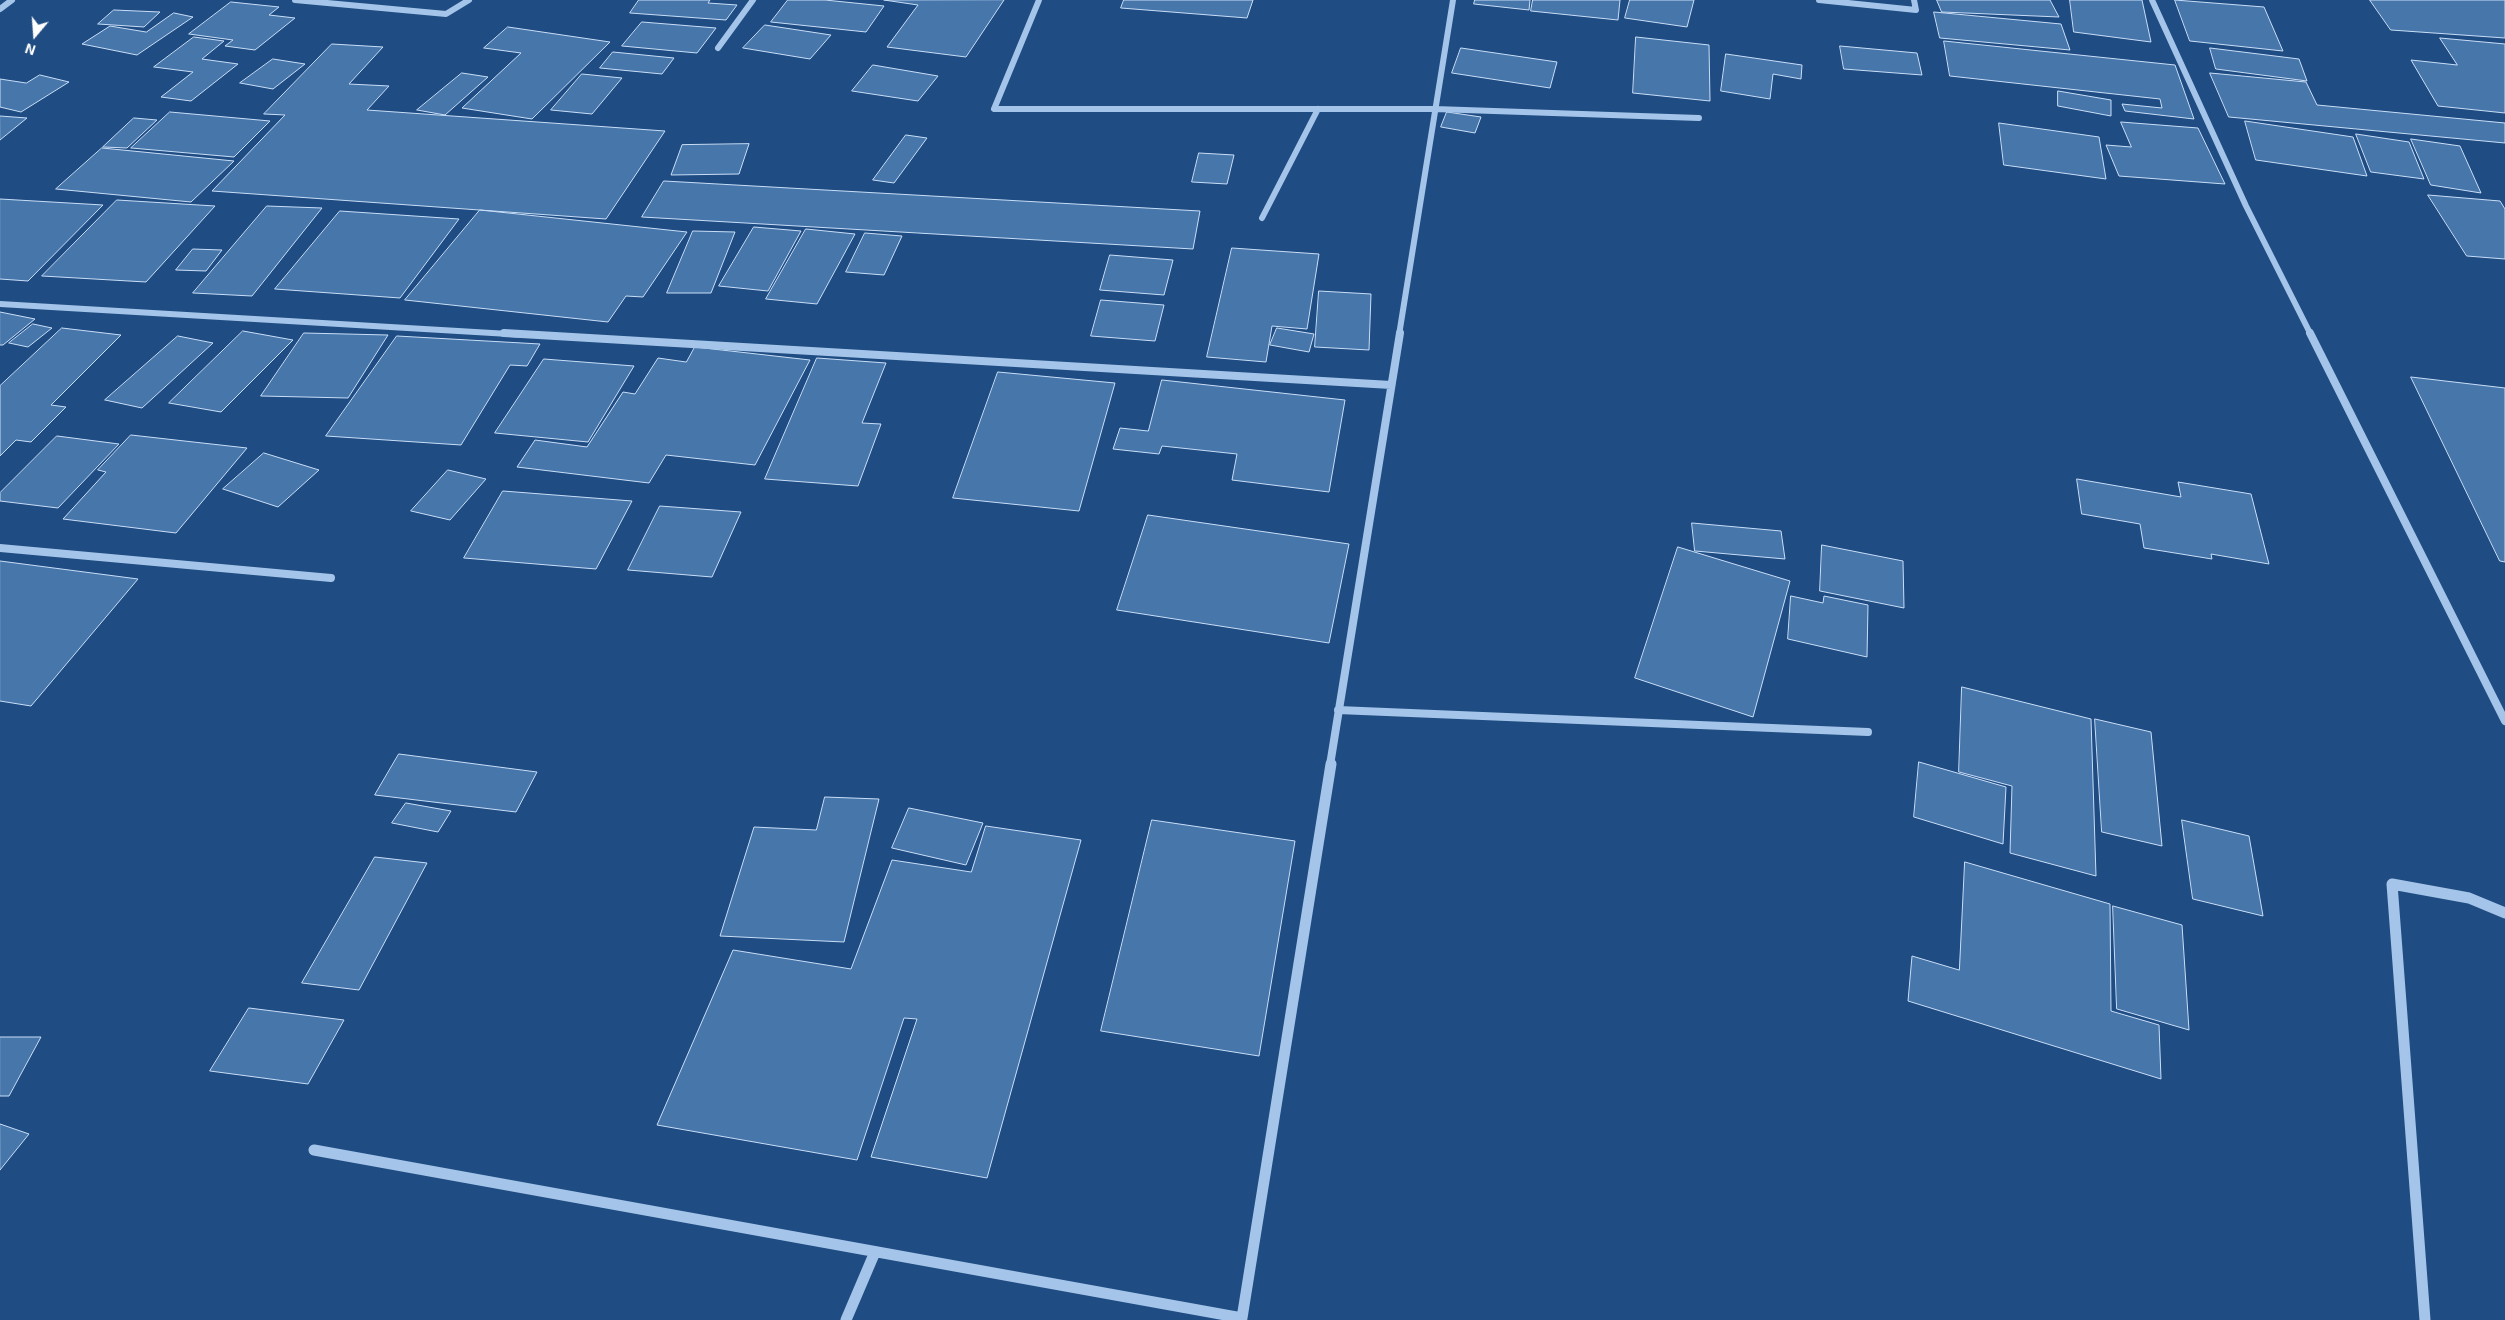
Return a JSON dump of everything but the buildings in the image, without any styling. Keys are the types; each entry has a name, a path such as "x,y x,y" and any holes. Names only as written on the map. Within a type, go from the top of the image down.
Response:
{"street":[{"path":"0,9 12,0"},
{"path":"295,0 446,14 469,0"},
{"path":"718,48 753,0"},
{"path":"1040,0 994,109 1436,110 1699,118"},
{"path":"314,1150 1241,1319 1453,0"},
{"path":"1819,0 1916,10 1914,0"},
{"path":"2152,0 2246,206 2505,721"},
{"path":"1262,218 1318,109"},
{"path":"0,304 1391,385"},
{"path":"0,548 331,578"},
{"path":"1338,710 1868,732"},
{"path":"2425,1320 2392,884 2469,898 2505,913"},
{"path":"846,1320 874,1252"}]}
